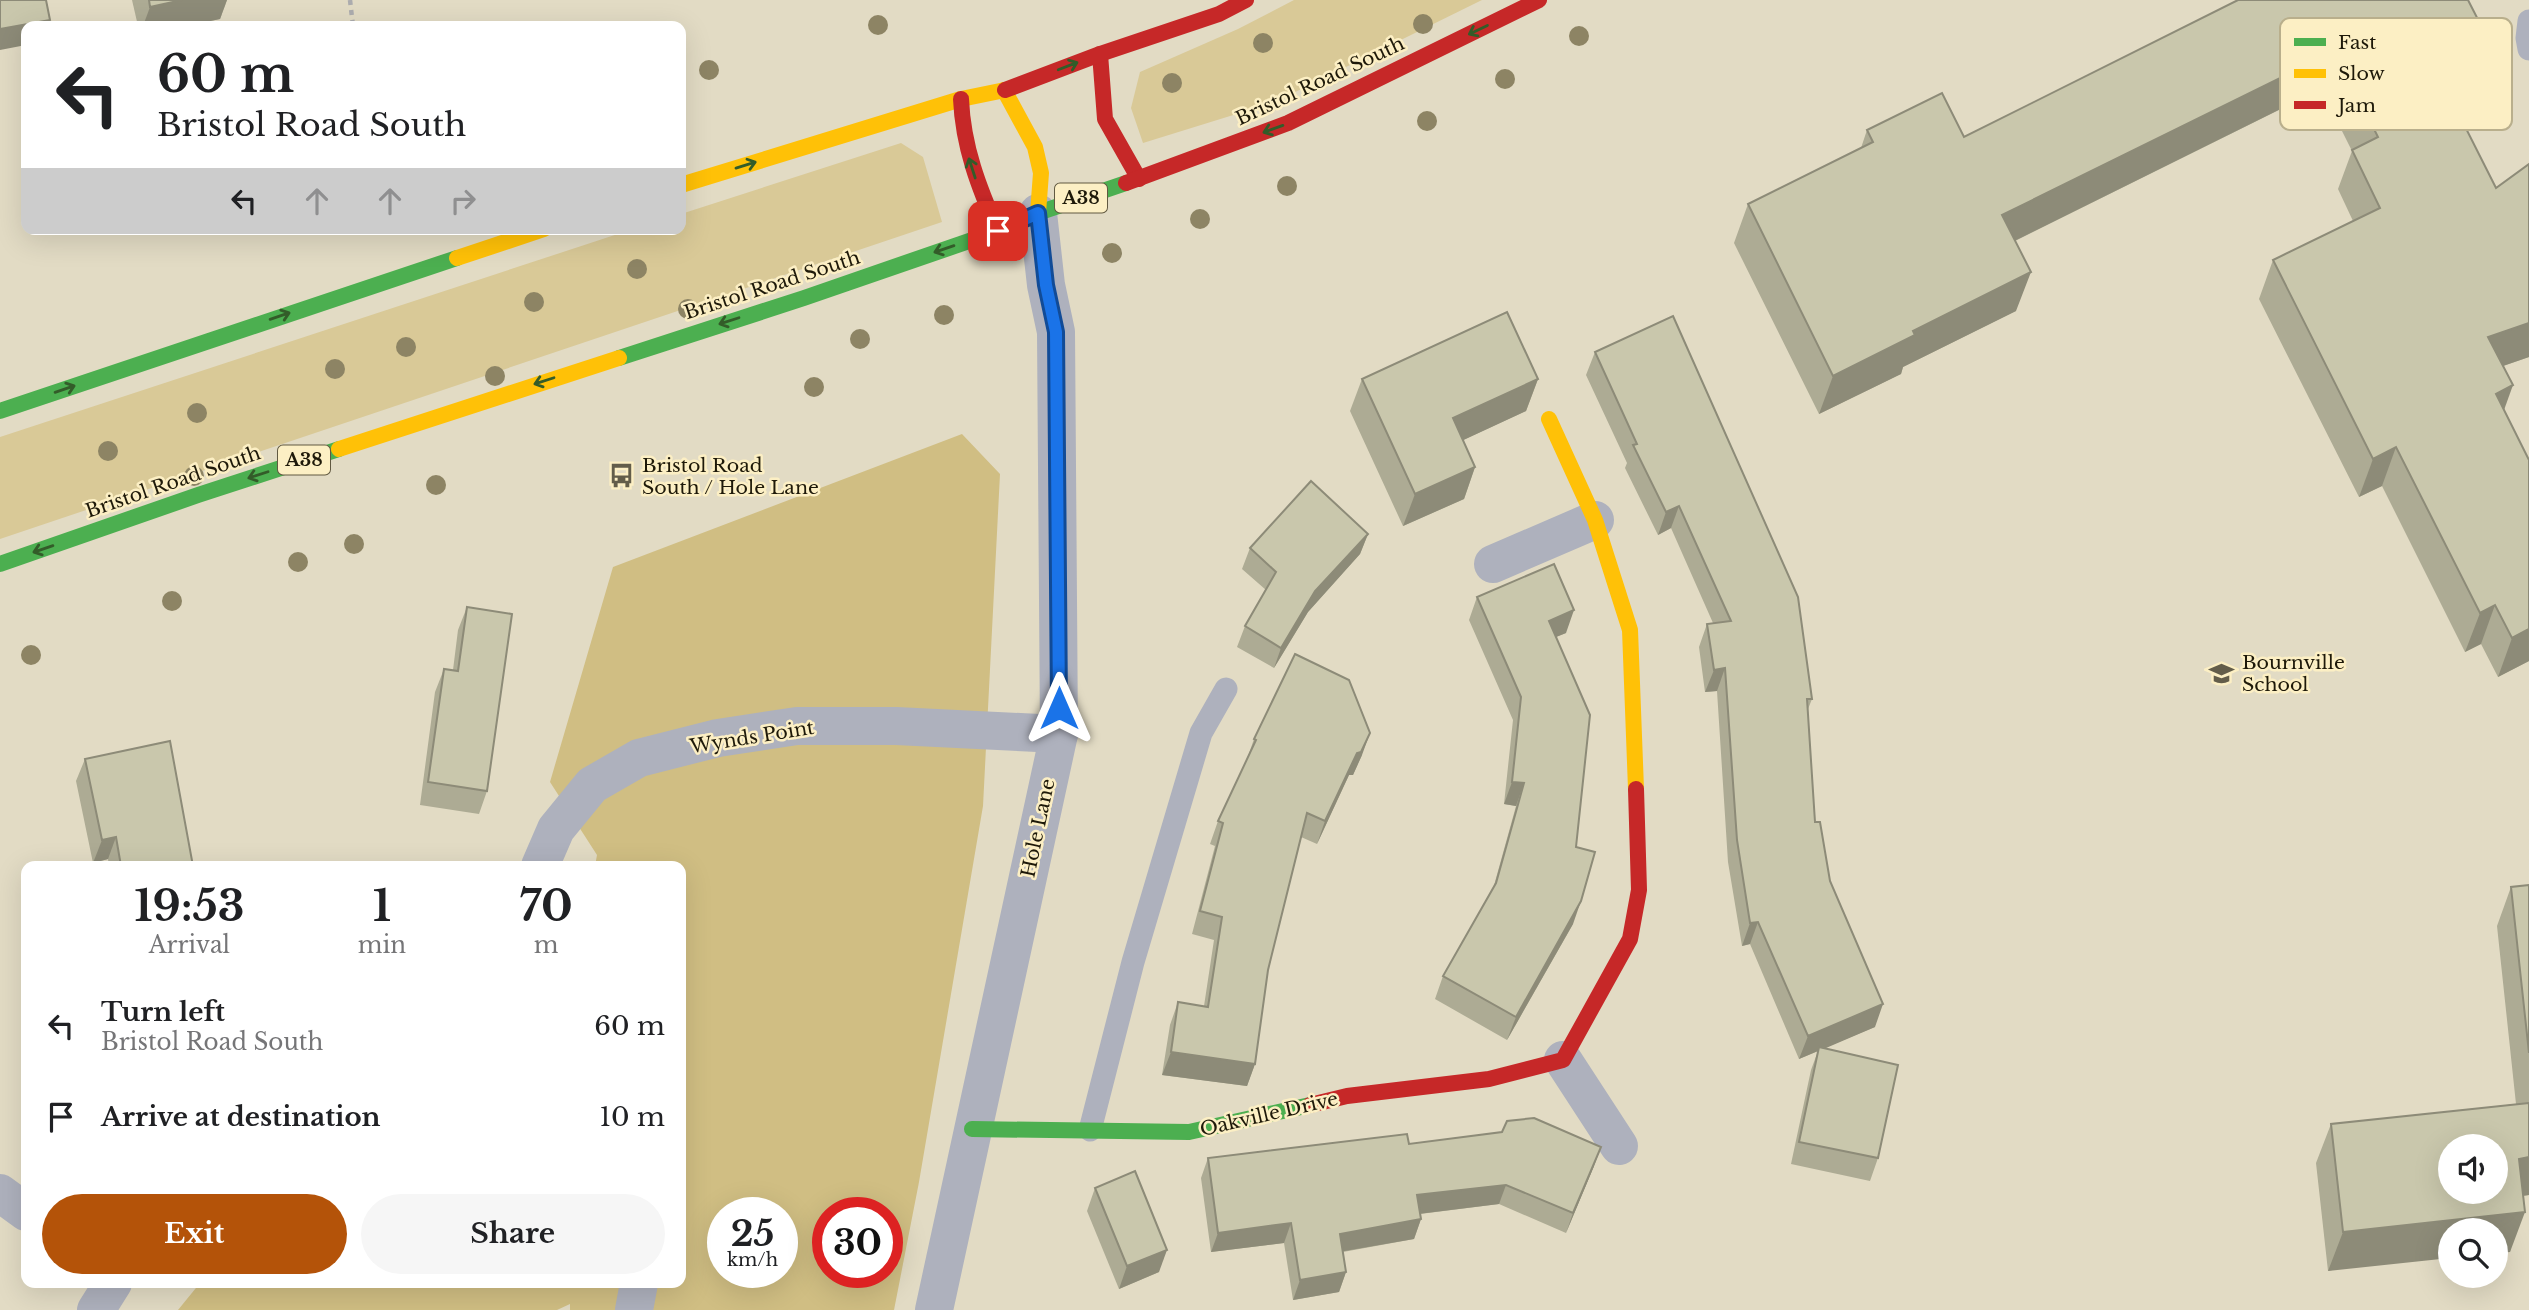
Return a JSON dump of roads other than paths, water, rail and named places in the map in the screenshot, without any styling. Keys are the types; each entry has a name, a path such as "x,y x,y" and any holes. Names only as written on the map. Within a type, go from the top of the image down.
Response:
{"main road":[{"path":"686,183 961,99 1004,90 1219,14 1246,0"},
{"name":"Bristol Road South","path":"0,564 198,495 804,298 998,231 1038,213 1139,179 1288,123 1539,0"},
{"path":"1100,54 1105,119 1139,179"},
{"path":"1004,90 1035,147 1041,173 1038,213"},
{"path":"961,99 961,121 971,169 998,231"},
{"path":"0,411 526,235"},
{"path":"1549,419 1595,520 1630,629 1639,891 1630,939 1563,1060"},
{"name":"Oakville Drive","path":"972,1129 1189,1132 1347,1096 1489,1080 1563,1060"}],"street":[{"name":"Hole Lane","path":"934,1310 1059,734 1056,332 1046,285 1038,213"},
{"path":"1493,564 1595,520"},
{"name":"Wynds Point","path":"542,861 556,829 592,785 639,758 718,738 797,726 896,726 1059,734"},
{"path":"1563,1060 1619,1146"},
{"path":"0,1193 21,1208"},
{"path":"96,1310 110,1288"},
{"path":"634,1310 638,1288"}],"lane":[{"path":"2529,21 2529,49"},
{"path":"1090,1130 1133,962 1201,733 1226,689"}],"place":[{"name":"Bristol Road South / Hole Lane","path":"622,476"},
{"name":"Bournville School","path":"2222,673"}]}
